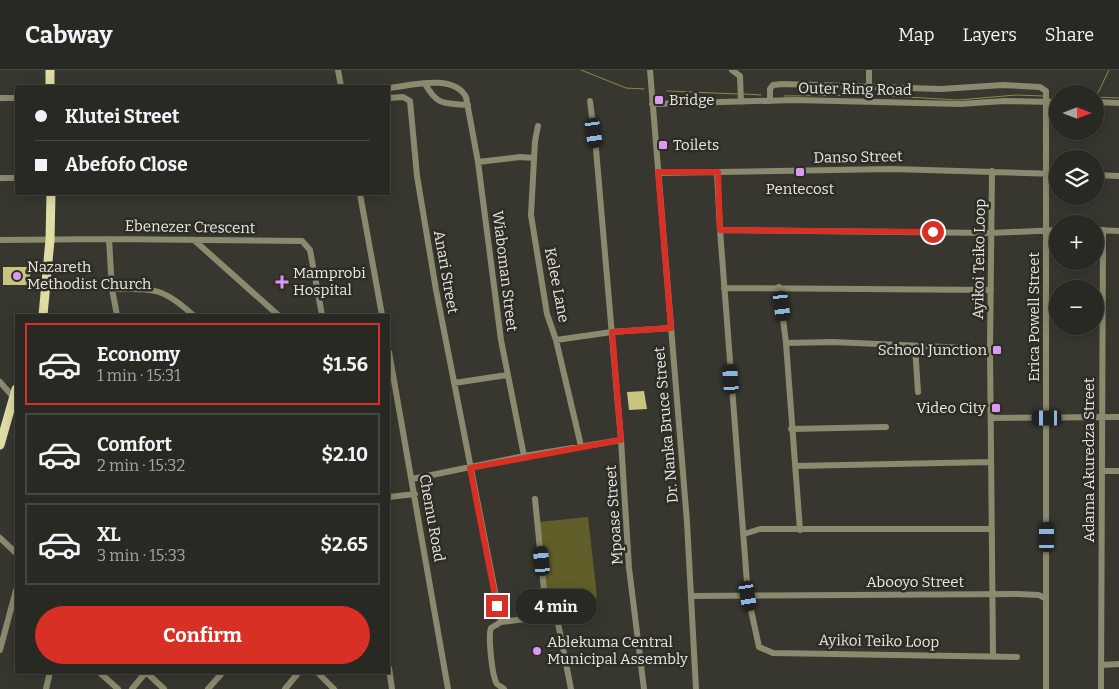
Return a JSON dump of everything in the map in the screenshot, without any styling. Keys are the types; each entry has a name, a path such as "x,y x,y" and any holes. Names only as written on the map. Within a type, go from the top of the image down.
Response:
{"main road":[{"path":"50,70 50,85"},
{"path":"44,314 50,240 51,195"},
{"path":"0,445 15,396"}],"street":[{"path":"338,70 341,85"},
{"name":"Dr. Nanka Bruce Street","path":"650,70 692,596 696,689"},
{"path":"732,70 740,76 741,102"},
{"path":"869,86 870,70"},
{"path":"390,88 425,84 433,98 438,101 468,105"},
{"name":"Wiaboman Street","path":"425,84 453,84 462,90 468,105 478,162 507,375 524,456"},
{"path":"770,101 770,89 778,84 941,89 1015,86 1040,87 1044,89 1047,99"},
{"name":"Anari Street","path":"390,98 403,97 410,101 419,187 470,468 501,622"},
{"path":"0,98 15,98"},
{"name":"Outer Ring Road","path":"652,104 694,101 1047,99"},
{"name":"Erica Powell Street","path":"1046,599 1047,99"},
{"name":"Mpoase Street","path":"590,101 596,149 621,440 628,559 644,689"},
{"path":"1104,102 1119,103"},
{"name":"Kelee Lane","path":"538,126 531,215 547,314 556,340 581,446"},
{"path":"478,162 520,157 534,158"},
{"name":"Danso Street","path":"658,172 892,169 1046,174"},
{"name":"Ayikoi Teiko Loop","path":"718,172 724,288 748,596 756,641 759,647 766,651 993,656 990,349 992,171"},
{"path":"1104,176 1119,176"},
{"path":"0,178 15,178"},
{"path":"360,195 382,314"},
{"path":"720,230 991,233 1046,230"},
{"path":"1104,230 1119,230"},
{"path":"109,239 112,289 117,314"},
{"name":"Ebenezer Crescent","path":"0,240 298,240 305,242 310,250 322,314"},
{"path":"194,240 277,314"},
{"name":"Adama Akuredza Street","path":"1101,689 1101,418 1103,270"},
{"path":"779,287 786,343 800,530"},
{"path":"724,288 990,290"},
{"path":"112,289 154,289 166,292 192,314"},
{"path":"556,340 612,332 671,328"},
{"path":"786,343 833,342 990,349"},
{"path":"915,346 918,392"},
{"name":"Chemu Road","path":"390,358 448,689"},
{"path":"454,383 507,375"},
{"path":"0,382 15,396"},
{"path":"991,418 1119,417"},
{"path":"791,429 886,427"},
{"path":"412,479 524,456 621,440"},
{"path":"795,466 991,462"},
{"path":"1102,471 1119,471"},
{"path":"390,497 415,494"},
{"path":"535,499 545,600 550,616"},
{"path":"744,534 760,529 992,529"},
{"path":"0,538 15,552"},
{"path":"0,650 15,594"},
{"name":"Abooyo Street","path":"692,596 1034,595 1046,599"},
{"path":"1046,599 1046,689"},
{"path":"504,689 496,682 488,637 493,625 501,622 550,616 557,618 571,689"},
{"path":"993,656 1017,657"},
{"path":"1101,665 1119,664"},
{"path":"46,689 50,674"},
{"path":"101,674 118,689"},
{"path":"132,689 144,674"},
{"path":"148,674 164,689"},
{"path":"208,689 220,674"},
{"path":"284,689 298,674"},
{"path":"319,674 334,689"},
{"path":"390,674 392,689"}],"shaded area":[{"path":"588,517 597,597 548,602 539,522"}],"building":[{"name":"Nazareth Methodist Church","path":"3,267 30,267 30,285 3,285"},
{"path":"644,391 647,409 629,410 627,392"}],"waterway":[{"path":"581,70 626,88 644,89"},
{"path":"1102,85 1109,70"},
{"path":"667,91 738,94"},
{"path":"744,94 761,95"},
{"path":"784,96 874,95 958,100 1016,95 1043,96"},
{"path":"1104,97 1119,98"}],"place":[{"name":"Bridge","path":"659,100"},
{"name":"Toilets","path":"663,145"},
{"name":"Pentecost","path":"800,172"},
{"name":"Nazareth Methodist Church","path":"17,276"},
{"name":"Mamprobi Hospital","path":"282,282"},
{"name":"School Junction","path":"997,350"},
{"name":"Video City","path":"996,408"},
{"name":"Ablekuma Central Municipal Assembly","path":"537,651"}],"route":[{"path":"497,606 470,468 524,456 621,440 612,332 671,328 658,172 718,172 720,230 933,232"}]}
